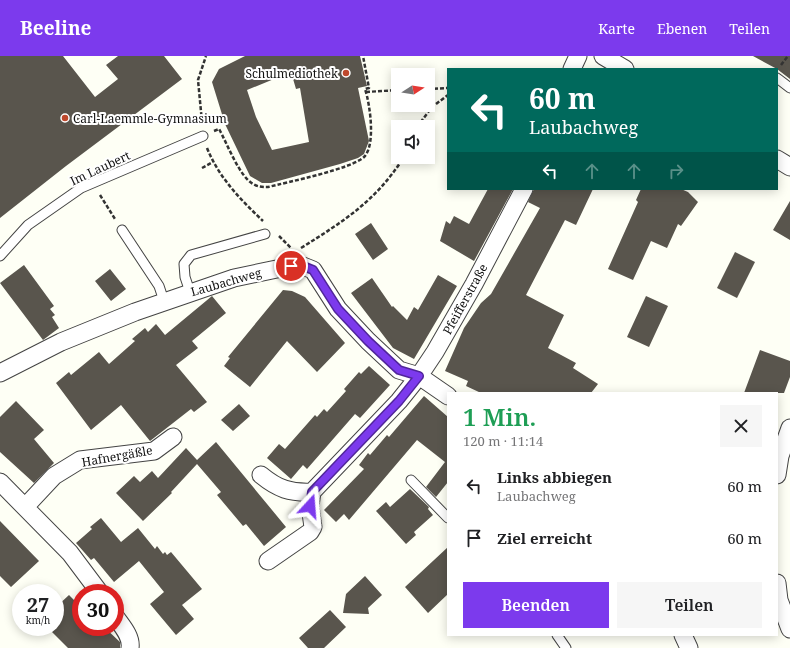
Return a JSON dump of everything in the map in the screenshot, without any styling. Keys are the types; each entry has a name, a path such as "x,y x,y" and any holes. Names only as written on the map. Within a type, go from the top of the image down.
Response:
{"street":[{"path":"572,68 578,56"},
{"path":"603,56 623,68"},
{"path":"778,160 790,167"},
{"name":"Pfeifferstraße","path":"312,492 399,401 419,376 435,352 474,284 523,190"},
{"name":"Laubachweg","path":"0,373 61,342 164,301 234,278 291,266 303,266 313,270 338,309 368,341 399,370 419,376"},
{"path":"419,376 447,395"},
{"path":"778,469 780,456 790,428"},
{"name":"Hafnergäßle","path":"25,507 54,476 80,460 154,451 173,437"},
{"path":"261,475 274,486 297,493 312,492 310,506 312,527 310,532 268,561"},
{"path":"0,482 70,553 93,584"},
{"path":"778,592 779,600 790,629"},
{"path":"124,630 127,634 130,648"},
{"path":"683,636 689,648"}],"lane":[{"path":"778,79 790,88"},
{"name":"Im Laubert","path":"0,256 28,225 81,188 203,136"},
{"path":"122,230 159,286 164,301"},
{"path":"190,292 185,277 184,264 191,255 265,234"},
{"path":"411,480 447,517"},
{"path":"559,636 566,648"}],"path":[{"path":"206,56 198,80 203,136 213,162 236,195 266,224"},
{"path":"203,136 219,129 245,177 260,187 268,187 323,173 356,162 365,156 371,145 371,127 365,89 369,88 362,56"},
{"path":"778,69 788,56"},
{"path":"435,89 447,88"},
{"path":"366,92 391,90"},
{"path":"422,120 432,107 447,97"},
{"path":"202,168 213,162"},
{"path":"276,233 296,252 362,207 382,188 399,164"},
{"path":"92,183 122,230"}],"building":[{"name":"Carl-Laemmle-Gymnasium","path":"0,56 63,56 95,97 118,79 106,65 118,56 164,56 182,79 66,166 0,218"},
{"path":"245,56 360,56 367,86 358,88 369,141 364,154 358,158 340,164 271,183 262,183 250,176 225,124 212,82 219,69","holes":["291,72 296,89 300,88 309,142 272,150 256,117 247,90"]},
{"path":"753,56 790,56 790,79 778,70 778,68 775,68"},
{"path":"487,190 512,190 474,261 440,241 446,221 450,224 454,216 469,224"},
{"path":"534,190 593,190 576,225 565,220 526,295 564,315 548,348 576,363 573,368 598,384 592,392 479,392 466,386 468,381 445,371 464,328 481,303 491,294 540,208 528,202"},
{"path":"641,190 683,190 688,192 698,202 681,226 678,224 667,248 651,241 633,280 608,269 638,202 636,200"},
{"path":"790,201 790,240 773,230"},
{"path":"371,223 388,249 373,260 355,234"},
{"path":"735,252 755,262 737,298 717,288"},
{"path":"24,265 54,306 50,309 55,315 52,317 59,328 43,340 0,283"},
{"path":"110,269 126,289 111,301 95,281"},
{"path":"438,275 457,286 414,359 393,348 351,293 372,278 392,307 393,306 407,320 414,307 418,310"},
{"path":"283,290 292,291 305,297 345,343 317,372 287,341 250,387 224,366 230,358 228,357"},
{"path":"212,296 226,313 192,341 198,348 176,365 207,402 194,412 191,409 150,441 121,405 91,430 56,383 69,372 71,375 99,352 109,364 135,341 132,339 145,328 148,332 156,324 165,335"},
{"path":"646,296 668,306 649,347 627,337"},
{"path":"760,350 790,361 790,377 784,393 744,392"},
{"path":"369,366 390,385 360,418 355,414 307,469 303,465 291,479 267,458 279,444 285,449 315,415 317,417 324,409 327,412 346,391 344,389 359,372 361,374"},
{"path":"424,396 447,416 447,483 436,497 426,487 445,462 417,440 349,520 344,514 336,522 324,510 364,469 359,465 368,453 370,455 387,435 389,437"},
{"path":"16,401 44,430 34,439 54,463 34,483 0,452 0,417"},
{"path":"239,404 250,416 233,431 221,420"},
{"path":"216,442 286,527 264,546 246,524 243,526 217,495 221,492 197,464 171,492 172,493 143,521 116,493 134,476 140,482 152,471 158,478 186,448 197,460"},
{"path":"410,489 429,507 428,509 433,515 414,532 416,535 406,544 376,511 386,502 390,507"},
{"path":"101,518 121,542 138,528 155,549 157,546 163,554 165,552 167,555 171,552 202,589 182,605 194,619 176,635 150,604 164,592 139,561 114,582 94,558 91,560 76,543 92,529 90,527"},
{"path":"0,521 39,561 14,584 12,584 11,587 0,576"},
{"path":"447,548 447,595 428,613 405,587"},
{"path":"365,576 382,595 368,608 369,614 343,613 346,594"},
{"path":"69,595 72,598 72,636 114,636 120,642 120,648 68,648 56,636 64,636 64,600"},
{"path":"330,610 346,627 324,648 308,648 299,638"}],"place":[{"name":"Schulmediothek","path":"346,73"},
{"name":"Carl-Laemmle-Gymnasium","path":"65,118"}],"route":[{"path":"291,266 303,266 313,270 321,280 338,309 368,341 399,370 419,376 399,401 312,492 310,506"}]}
